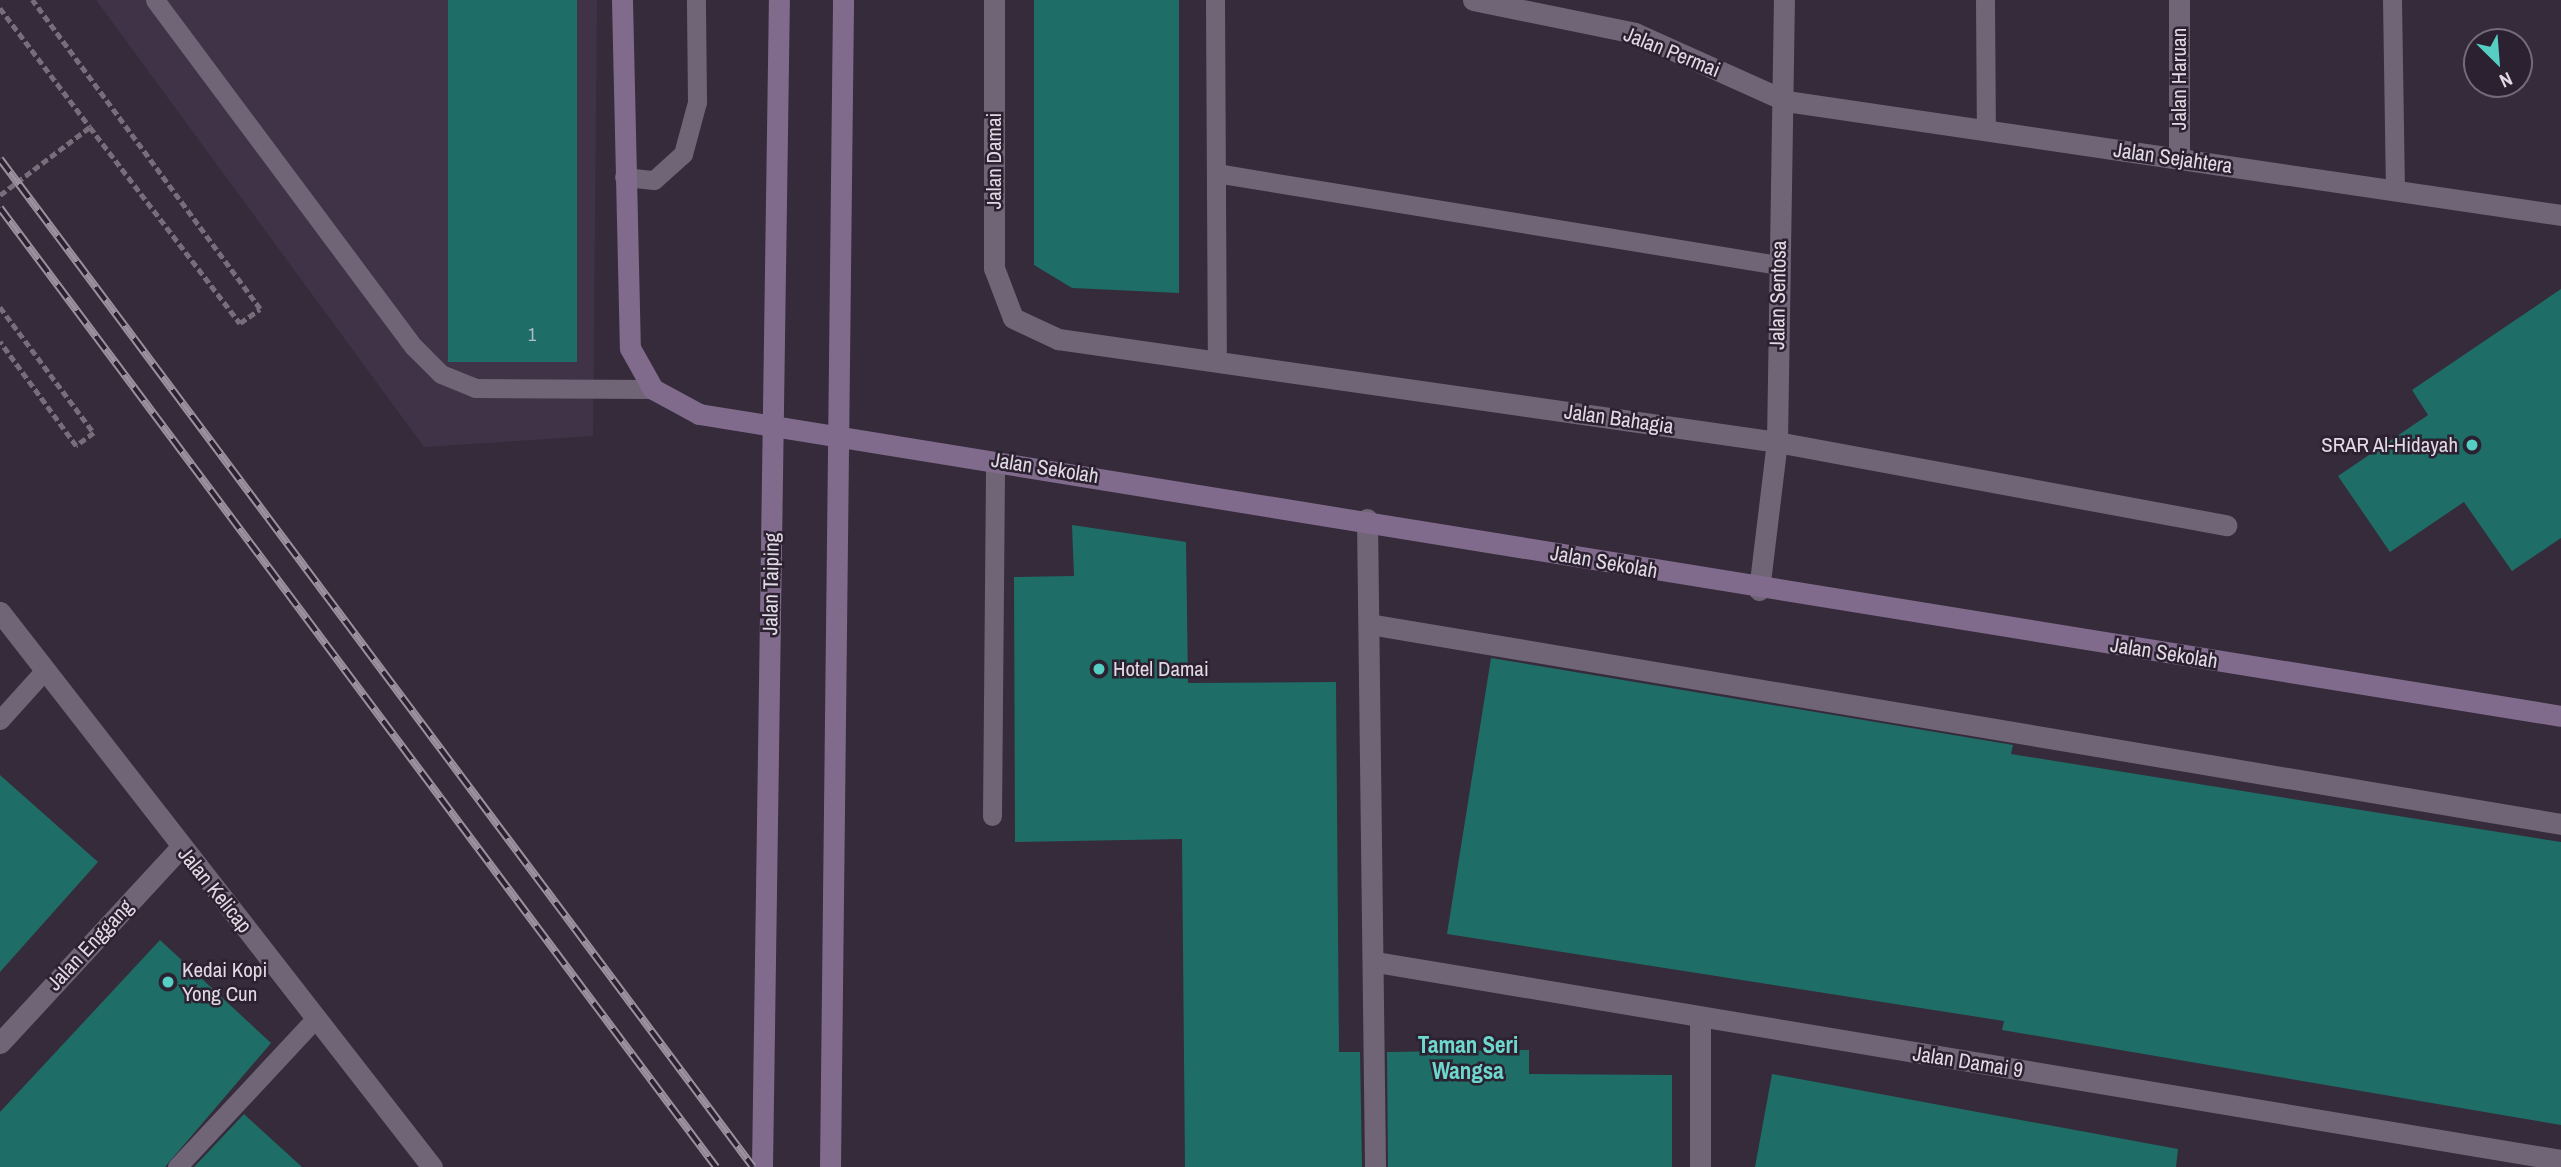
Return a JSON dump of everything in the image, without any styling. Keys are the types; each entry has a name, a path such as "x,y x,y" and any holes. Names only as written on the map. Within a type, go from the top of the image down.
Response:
{"street":[{"path":"622,0 630,348 653,389"},
{"name":"Jalan Taiping","path":"762,1167 779,0"},
{"path":"830,1167 843,0"},
{"name":"Jalan Damai","path":"994,0 994,268 1013,318"},
{"name":"Jalan Permai","path":"1473,0 1635,33 1786,101"},
{"name":"Jalan Sentosa","path":"1759,590 1777,442 1778,265 1786,101 1784,0"},
{"name":"Jalan Haruan","path":"2179,0 2179,158"},
{"name":"Jalan Sejahtera","path":"1786,101 2561,215"},
{"name":"Jalan Bahagia","path":"1013,318 1058,339 1777,442 2226,525"},
{"name":"Jalan Sekolah","path":"653,389 699,414 1367,519 1759,590 2561,716"},
{"path":"1367,519 1376,962 1375,1167"},
{"name":"Jalan Kelicap","path":"0,612 180,848 432,1167"},
{"path":"1369,624 2561,824"},
{"name":"Jalan Enggang","path":"0,1043 180,848"},
{"name":"Jalan Damai 9","path":"1376,962 2561,1160"},
{"path":"1700,1018 1700,1167"}],"lane":[{"path":"155,0 414,347 441,374 475,388 653,389"},
{"path":"624,177 654,180 683,154 697,102 696,0"},
{"path":"1215,0 1217,362"},
{"path":"1985,0 1986,130"},
{"path":"2392,0 2395,191"},
{"path":"1216,173 1778,265"},
{"path":"992,816 995,461"},
{"path":"0,720 45,670"},
{"path":"177,1167 316,1018"}],"path":[{"path":"0,8 240,323 260,309 32,0"},
{"path":"0,195 90,127"},
{"path":"0,307 94,433 76,446 0,342"}],"shaded area":[{"path":"96,0 597,0 593,436 424,447"}],"building":[{"path":"448,0 577,0 577,362 448,362"},
{"path":"1034,0 1179,0 1179,293 1072,288 1034,265"},
{"name":"SRAR Al-Hidayah","path":"2561,289 2561,538 2512,571 2464,502 2390,552 2338,476 2428,415 2412,390"},
{"path":"1072,525 1186,542 1188,683 1336,682 1339,1052 1360,1052 1362,1167 1185,1167 1182,839 1015,842 1014,577 1074,576"},
{"path":"1491,658 2013,745 2011,754 2561,842 2561,1125 2002,1030 2004,1021 1447,934"},
{"path":"0,775 98,862 0,972"},
{"path":"160,940 271,1043 165,1167 0,1167 0,1112"},
{"path":"1529,1050 1529,1074 1672,1075 1672,1167 1388,1167 1387,1052"},
{"path":"1772,1074 2178,1149 2176,1167 1755,1167"},
{"path":"244,1114 302,1167 194,1167"}],"railway":[{"path":"0,159 753,1167"},
{"path":"0,208 716,1167"}],"place":[{"name":"SRAR Al-Hidayah","path":"2472,445"},
{"name":"Hotel Damai","path":"1099,669"},
{"name":"Kedai Kopi Yong Cun","path":"168,982"}],"district":[{"name":"Taman Seri Wangsa","path":"1468,1058"}]}
